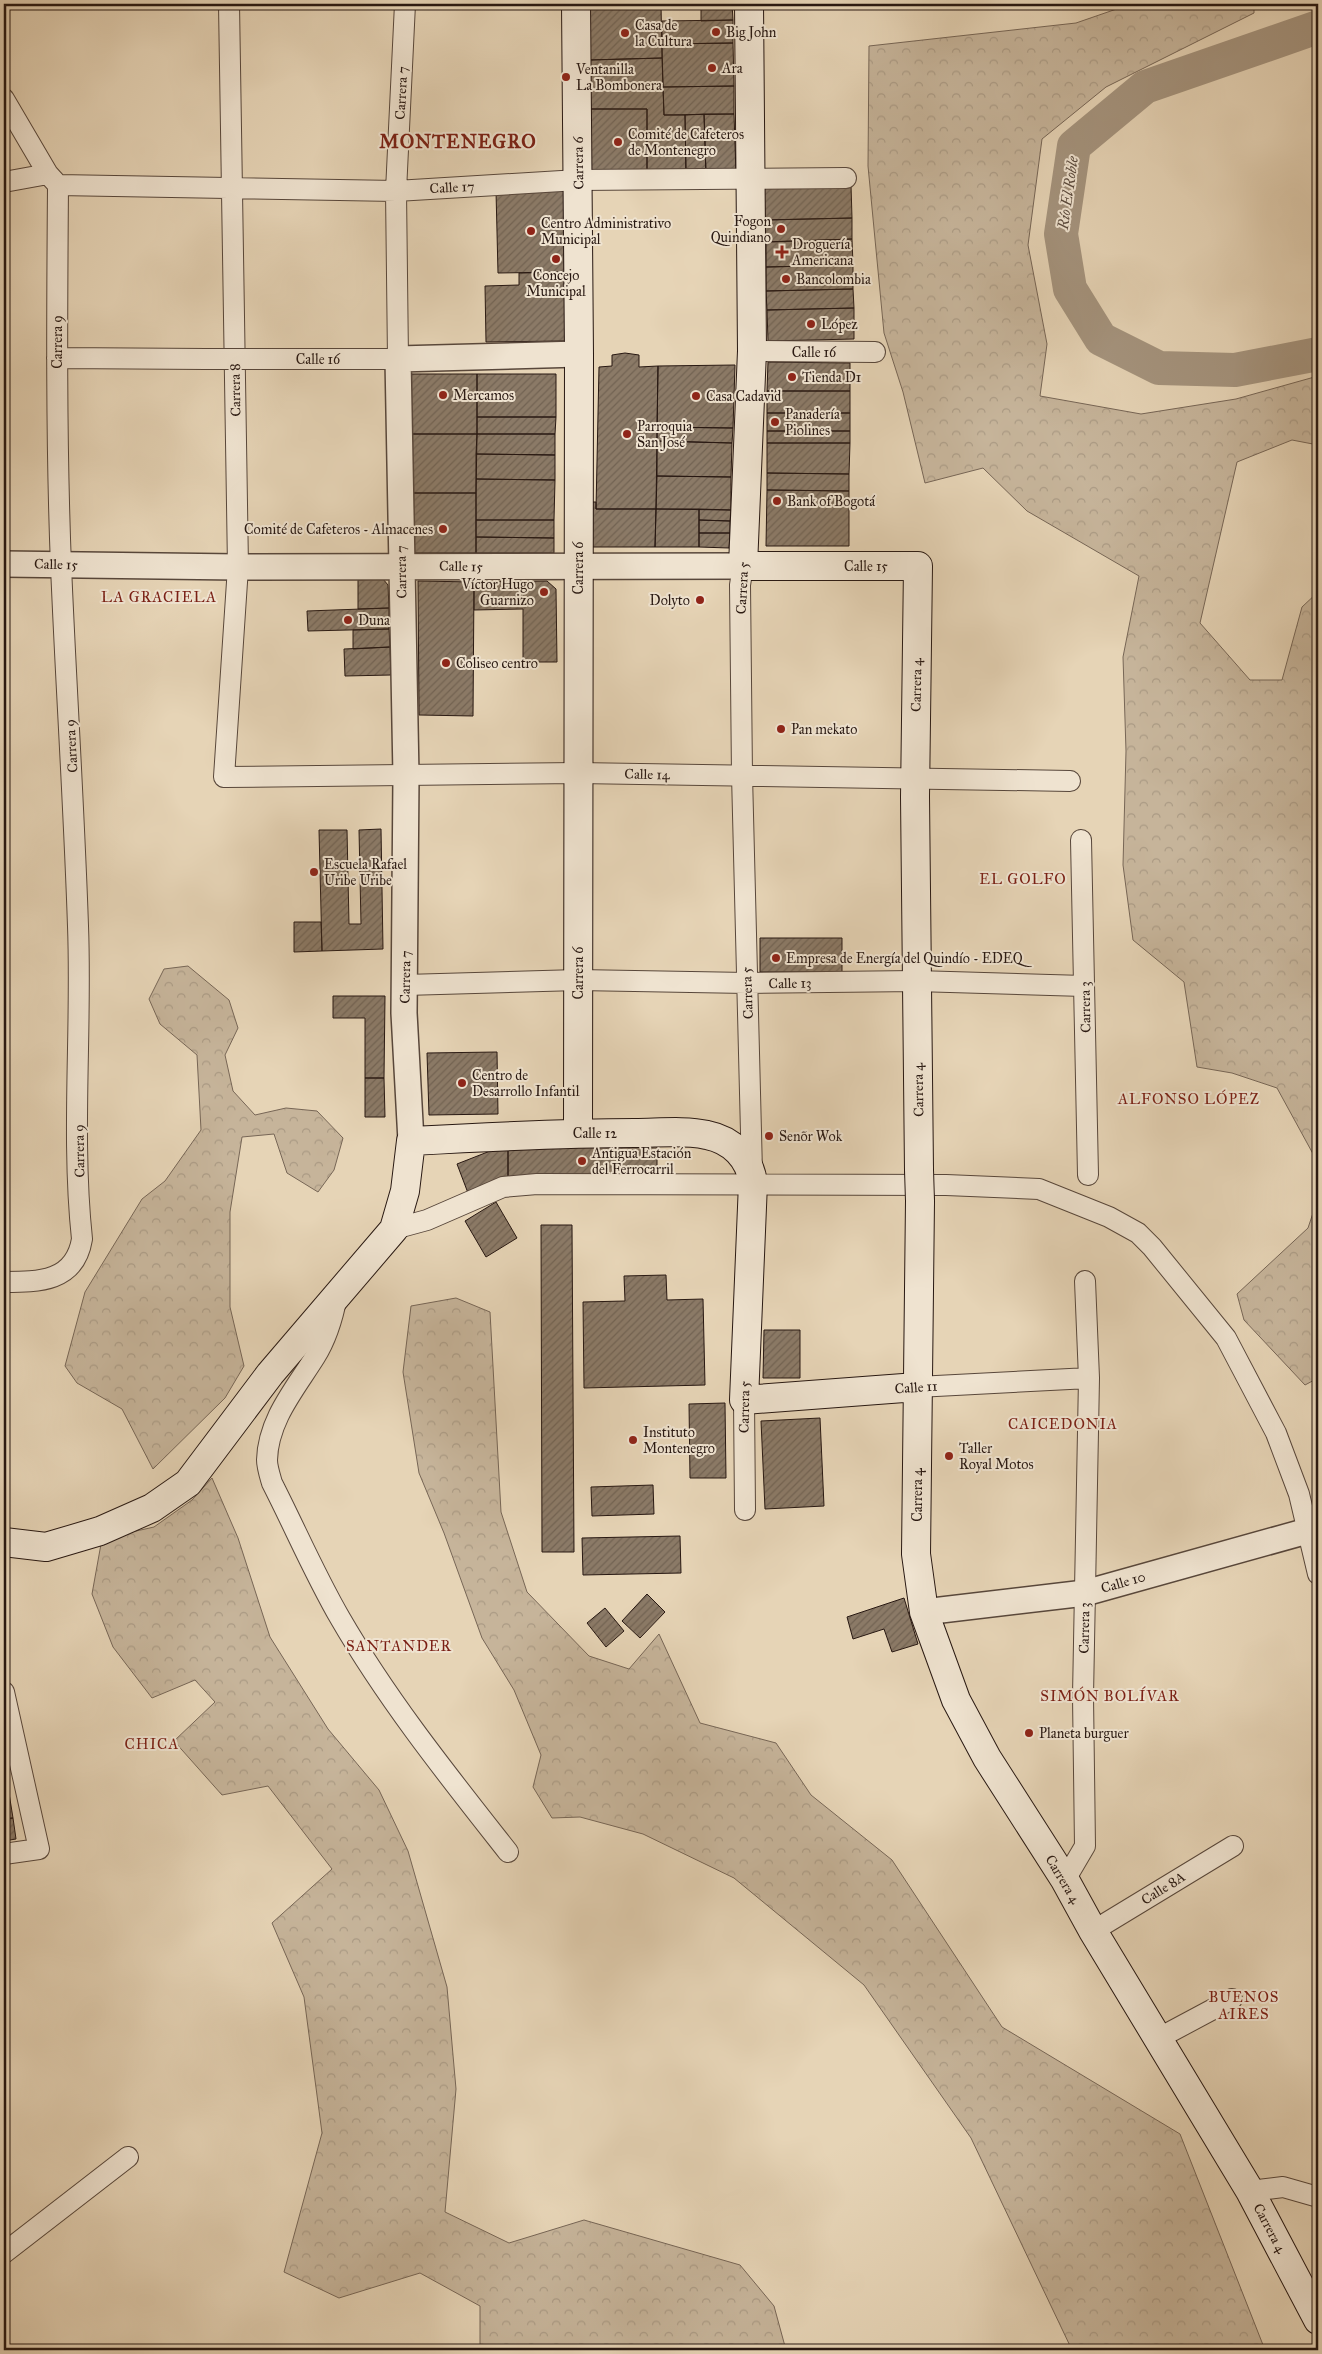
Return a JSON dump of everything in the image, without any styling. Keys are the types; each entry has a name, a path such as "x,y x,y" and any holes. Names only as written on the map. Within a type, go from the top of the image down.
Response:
{"main road":[{"name":"Carrera 6","path":"576,4 579,354 578,1133"},
{"name":"Carrera 5","path":"743,566 752,352 749,4"},
{"name":"Calle 15","path":"743,566 918,566"},
{"name":"Carrera 4","path":"918,566 915,777 920,1201 916,1554 924,1612 956,1700 982,1750 1065,1880 1092,1931 1250,2190 1318,2320"},
{"name":"Calle 12","path":"411,1141 578,1133 707,1135 732,1145 746,1160 753,1178"},
{"path":"4,1542 46,1547 100,1531 152,1508 188,1482 270,1374 394,1229 405,1191 411,1141"},
{"name":"Carrera 5","path":"744,1400 753,1178"},
{"name":"Calle 11","path":"744,1400 917,1387"}],"street":[{"name":"Carrera 8","path":"224,777 238,567 229,4"},
{"name":"Carrera 7","path":"405,4 396,190 406,776 404,1013 411,1141"},
{"path":"4,99 53,179"},
{"name":"Calle 17","path":"4,182 53,179 232,188 396,190 578,180 846,178"},
{"name":"Carrera 9","path":"4,1282 36,1282 58,1276 68,1267 80,1251 82,1239 78,1114 78,943 72,753 61,564 53,179"},
{"name":"Calle 16","path":"752,352 875,352"},
{"name":"Calle 16","path":"57,358 398,359 579,354"},
{"name":"Calle 15","path":"4,564 238,567 401,565 743,566"},
{"name":"Carrera 5","path":"743,566 740,585 742,775 753,1178"},
{"name":"Calle 14","path":"224,777 578,773 915,777 1070,782"},
{"name":"Carrera 3","path":"1081,840 1088,1175"},
{"name":"Calle 13","path":"405,985 578,980 747,983 916,981 1084,986"},
{"path":"394,1229 427,1220 503,1187 537,1184 646,1186 753,1178 797,1186 946,1185 1039,1189 1110,1217 1138,1233 1206,1311 1226,1338 1276,1432 1314,1529 1318,1574"},
{"name":"Carrera 3","path":"1065,1880 1085,1846 1085,1593 1089,1378 1085,1281"},
{"path":"338,1294 332,1324 316,1356 286,1399 270,1439 266,1462 272,1483 340,1617 377,1677 430,1752 508,1852"},
{"name":"Calle 11","path":"917,1387 1089,1378"},
{"name":"Carrera 5","path":"744,1400 745,1510"},
{"name":"Calle 10","path":"924,1612 1085,1593 1314,1529"},
{"path":"4,1692 40,1849 4,1854"},
{"name":"Calle 8A","path":"1092,1931 1233,1846"},
{"path":"1159,2038 1232,1999"},
{"path":"4,2253 128,2157"},
{"path":"1250,2190 1283,2187 1318,2197"}],"green space":[{"path":"1131,4 1254,4 1254,13 1106,87 1042,139 1028,245 1047,344 1040,396 1141,414 1236,399 1318,376 1318,445 1292,440 1237,462 1200,623 1250,680 1282,680 1302,607 1318,592 1318,1163 1277,1088 1232,1073 1197,1067 1184,982 1133,940 1123,865 1126,751 1123,657 1139,576 1027,511 983,468 925,483 903,392 884,333 868,166 869,46 1076,23"},
{"path":"188,966 229,1000 238,1028 225,1055 233,1091 255,1115 286,1108 317,1111 343,1138 334,1170 318,1192 287,1173 274,1134 242,1137 230,1212 230,1307 244,1366 225,1398 153,1469 122,1409 77,1383 65,1366 85,1292 142,1199 165,1181 201,1130 197,1055 160,1024 149,999 164,969"},
{"path":"1318,1198 1318,1378 1305,1385 1244,1320 1237,1294 1308,1228"},
{"path":"456,1298 490,1312 501,1512 527,1592 589,1656 629,1669 659,1634 700,1723 776,1743 811,1795 892,1860 1002,2027 1180,2134 1265,2350 1072,2350 971,2138 864,1985 734,1878 643,1834 580,1817 552,1818 533,1787 541,1755 514,1690 482,1638 444,1533 419,1473 403,1372 411,1306"},
{"path":"212,1478 238,1538 270,1637 328,1729 379,1790 408,1851 447,1987 456,2089 445,2212 509,2243 584,2220 740,2265 774,2306 786,2350 480,2350 480,2306 420,2273 339,2298 284,2272 322,2133 304,1997 272,1923 332,1869 268,1786 222,1795 174,1741 215,1702 195,1680 152,1698 113,1647 92,1594 101,1544 123,1534 154,1527 192,1500"}],"building":[{"name":"Casa de la Cultura","path":"588,4 661,4 662,58 589,60"},
{"path":"701,4 732,4 733,20 701,21"},
{"path":"733,20 733,43 662,44 662,21"},
{"path":"733,43 734,86 663,87 662,44"},
{"path":"662,58 664,115 685,115 686,174 647,174 647,109 589,109 589,60"},
{"path":"734,86 734,114 664,115 663,87"},
{"name":"Comité de Cafeteros de Montenegro","path":"589,109 647,109 647,174 588,175"},
{"path":"704,114 706,174 686,174 685,115"},
{"path":"704,114 734,114 736,173 706,174"},
{"path":"851,185 852,218 765,220 764,187"},
{"name":"Centro Administrativo Municipal","path":"566,189 566,272 498,273 496,191"},
{"path":"852,218 852,239 766,242 765,220"},
{"path":"852,239 853,265 766,267 766,242"},
{"path":"853,265 853,289 766,291 766,267"},
{"path":"566,272 567,341 486,342 485,286 519,285 519,273"},
{"path":"853,289 854,308 767,310 766,291"},
{"name":"López","path":"854,308 854,339 768,341 767,310"},
{"name":"Parroquia San José","path":"625,353 639,355 639,367 658,366 656,509 596,509 599,367 612,366 612,355"},
{"path":"768,362 850,363 850,391 767,391"},
{"name":"Casa Cadavid","path":"735,365 733,428 657,427 658,366"},
{"name":"Mercamos","path":"410,374 477,374 477,434 410,434"},
{"path":"477,374 556,374 556,417 477,417"},
{"path":"767,391 850,391 850,413 767,413"},
{"path":"767,413 850,413 850,431 767,431"},
{"path":"477,417 556,417 555,434 477,434"},
{"path":"657,427 733,428 732,443 657,441"},
{"path":"767,431 850,431 850,443 767,443"},
{"path":"410,434 477,434 476,493 411,493"},
{"path":"477,434 555,434 555,455 476,454"},
{"path":"657,441 732,443 731,477 657,476"},
{"path":"767,443 850,443 849,474 767,473"},
{"path":"476,454 555,455 555,480 476,479"},
{"path":"767,473 849,474 849,491 767,490"},
{"path":"657,476 731,477 731,510 656,509"},
{"path":"476,479 555,480 554,520 476,520"},
{"path":"767,490 849,491 849,546 766,546"},
{"name":"Comité de Cafeteros - Almacenes","path":"411,493 476,493 476,553 410,553"},
{"path":"586,502 596,502 596,509 656,509 655,547 586,547"},
{"path":"656,509 699,509 699,547 655,547"},
{"path":"699,509 731,510 730,521 699,520"},
{"path":"476,520 554,520 554,538 476,537"},
{"path":"699,520 730,521 730,533 699,533"},
{"path":"699,533 730,533 729,548 699,547"},
{"path":"476,537 554,538 554,553 476,553"},
{"path":"383,579 388,585 389,608 358,609 358,580"},
{"name":"Coliseo centro","path":"418,581 474,582 473,716 419,715"},
{"path":"547,581 556,589 557,662 523,662 523,609 474,610 474,582"},
{"name":"Duna","path":"389,608 389,629 308,631 307,611"},
{"path":"389,629 390,647 353,649 353,630"},
{"path":"390,647 391,675 345,676 344,649"},
{"path":"381,829 383,949 322,951 319,830 347,830 349,924 361,924 359,830"},
{"path":"294,922 321,922 322,951 294,952"},
{"path":"760,938 842,938 842,972 760,972"},
{"path":"333,996 385,996 384,1078 365,1078 365,1018 333,1018"},
{"path":"497,1052 498,1114 429,1115 427,1053"},
{"path":"365,1078 384,1078 385,1117 365,1117"},
{"name":"Antigua Estación del Ferrocarril","path":"508,1144 657,1144 657,1177 508,1177"},
{"path":"508,1144 508,1177 468,1193 457,1164"},
{"path":"496,1202 517,1238 486,1257 465,1221"},
{"path":"541,1225 572,1225 574,1552 542,1552"},
{"path":"666,1275 667,1300 703,1299 705,1385 584,1388 583,1302 625,1301 624,1276"},
{"path":"764,1330 800,1330 800,1378 763,1378"},
{"path":"725,1403 726,1478 690,1478 689,1404"},
{"path":"820,1418 824,1506 765,1509 761,1421"},
{"path":"653,1485 654,1514 592,1516 591,1487"},
{"path":"680,1536 681,1573 583,1575 582,1538"},
{"path":"647,1594 665,1612 640,1638 622,1621"},
{"path":"904,1598 918,1644 892,1652 884,1629 853,1639 847,1617"},
{"path":"605,1608 624,1631 606,1647 587,1623"},
{"path":"4,1762 13,1818 4,1819"},
{"path":"13,1818 16,1839 4,1841 4,1819"}],"waterway":[{"name":"Río El Roble","path":"1318,27 1145,87 1074,146 1061,234 1070,289 1101,339 1159,368 1235,370 1318,354"}],"place":[{"name":"Big John","path":"716,32"},
{"name":"Casa de la Cultura","path":"625,33"},
{"name":"Ara","path":"712,68"},
{"name":"Ventanilla La Bombonera","path":"566,77"},
{"name":"Comité de Cafeteros de Montenegro","path":"618,142"},
{"name":"Fogon Quindiano","path":"781,229"},
{"name":"Centro Administrativo Municipal","path":"531,231"},
{"name":"Droguería Americana","path":"782,252"},
{"name":"Concejo Municipal","path":"556,259"},
{"name":"Bancolombia","path":"786,279"},
{"name":"López","path":"811,324"},
{"name":"Tienda D1","path":"792,377"},
{"name":"Mercamos","path":"443,395"},
{"name":"Casa Cadavid","path":"696,396"},
{"name":"Panadería Piolines","path":"775,422"},
{"name":"Parroquia San José","path":"627,434"},
{"name":"Bank of Bogotá","path":"777,501"},
{"name":"Comité de Cafeteros - Almacenes","path":"443,529"},
{"name":"Víctor Hugo Guarnizo","path":"544,592"},
{"name":"Dolyto","path":"700,600"},
{"name":"Duna","path":"348,620"},
{"name":"Coliseo centro","path":"446,663"},
{"name":"Pan mekato","path":"781,729"},
{"name":"Escuela Rafael Uribe Uribe","path":"314,872"},
{"name":"Empresa de Energía del Quindío - EDEQ","path":"776,958"},
{"name":"Centro de Desarrollo Infantil","path":"462,1083"},
{"name":"Senõr Wok","path":"769,1136"},
{"name":"Antigua Estación del Ferrocarril","path":"582,1161"},
{"name":"Instituto Montenegro","path":"633,1440"},
{"name":"Taller Royal Motos","path":"949,1456"},
{"name":"Planeta burguer","path":"1029,1733"}],"district":[{"name":"MONTENEGRO","path":"458,141"},
{"name":"LA GRACIELA","path":"159,597"},
{"name":"EL GOLFO","path":"1023,879"},
{"name":"ALFONSO LÓPEZ","path":"1189,1099"},
{"name":"CAICEDONIA","path":"1063,1424"},
{"name":"SANTANDER","path":"399,1646"},
{"name":"SIMÓN BOLÍVAR","path":"1110,1696"},
{"name":"CHICA","path":"152,1744"},
{"name":"BUENOS AIRES","path":"1244,2006"}]}
